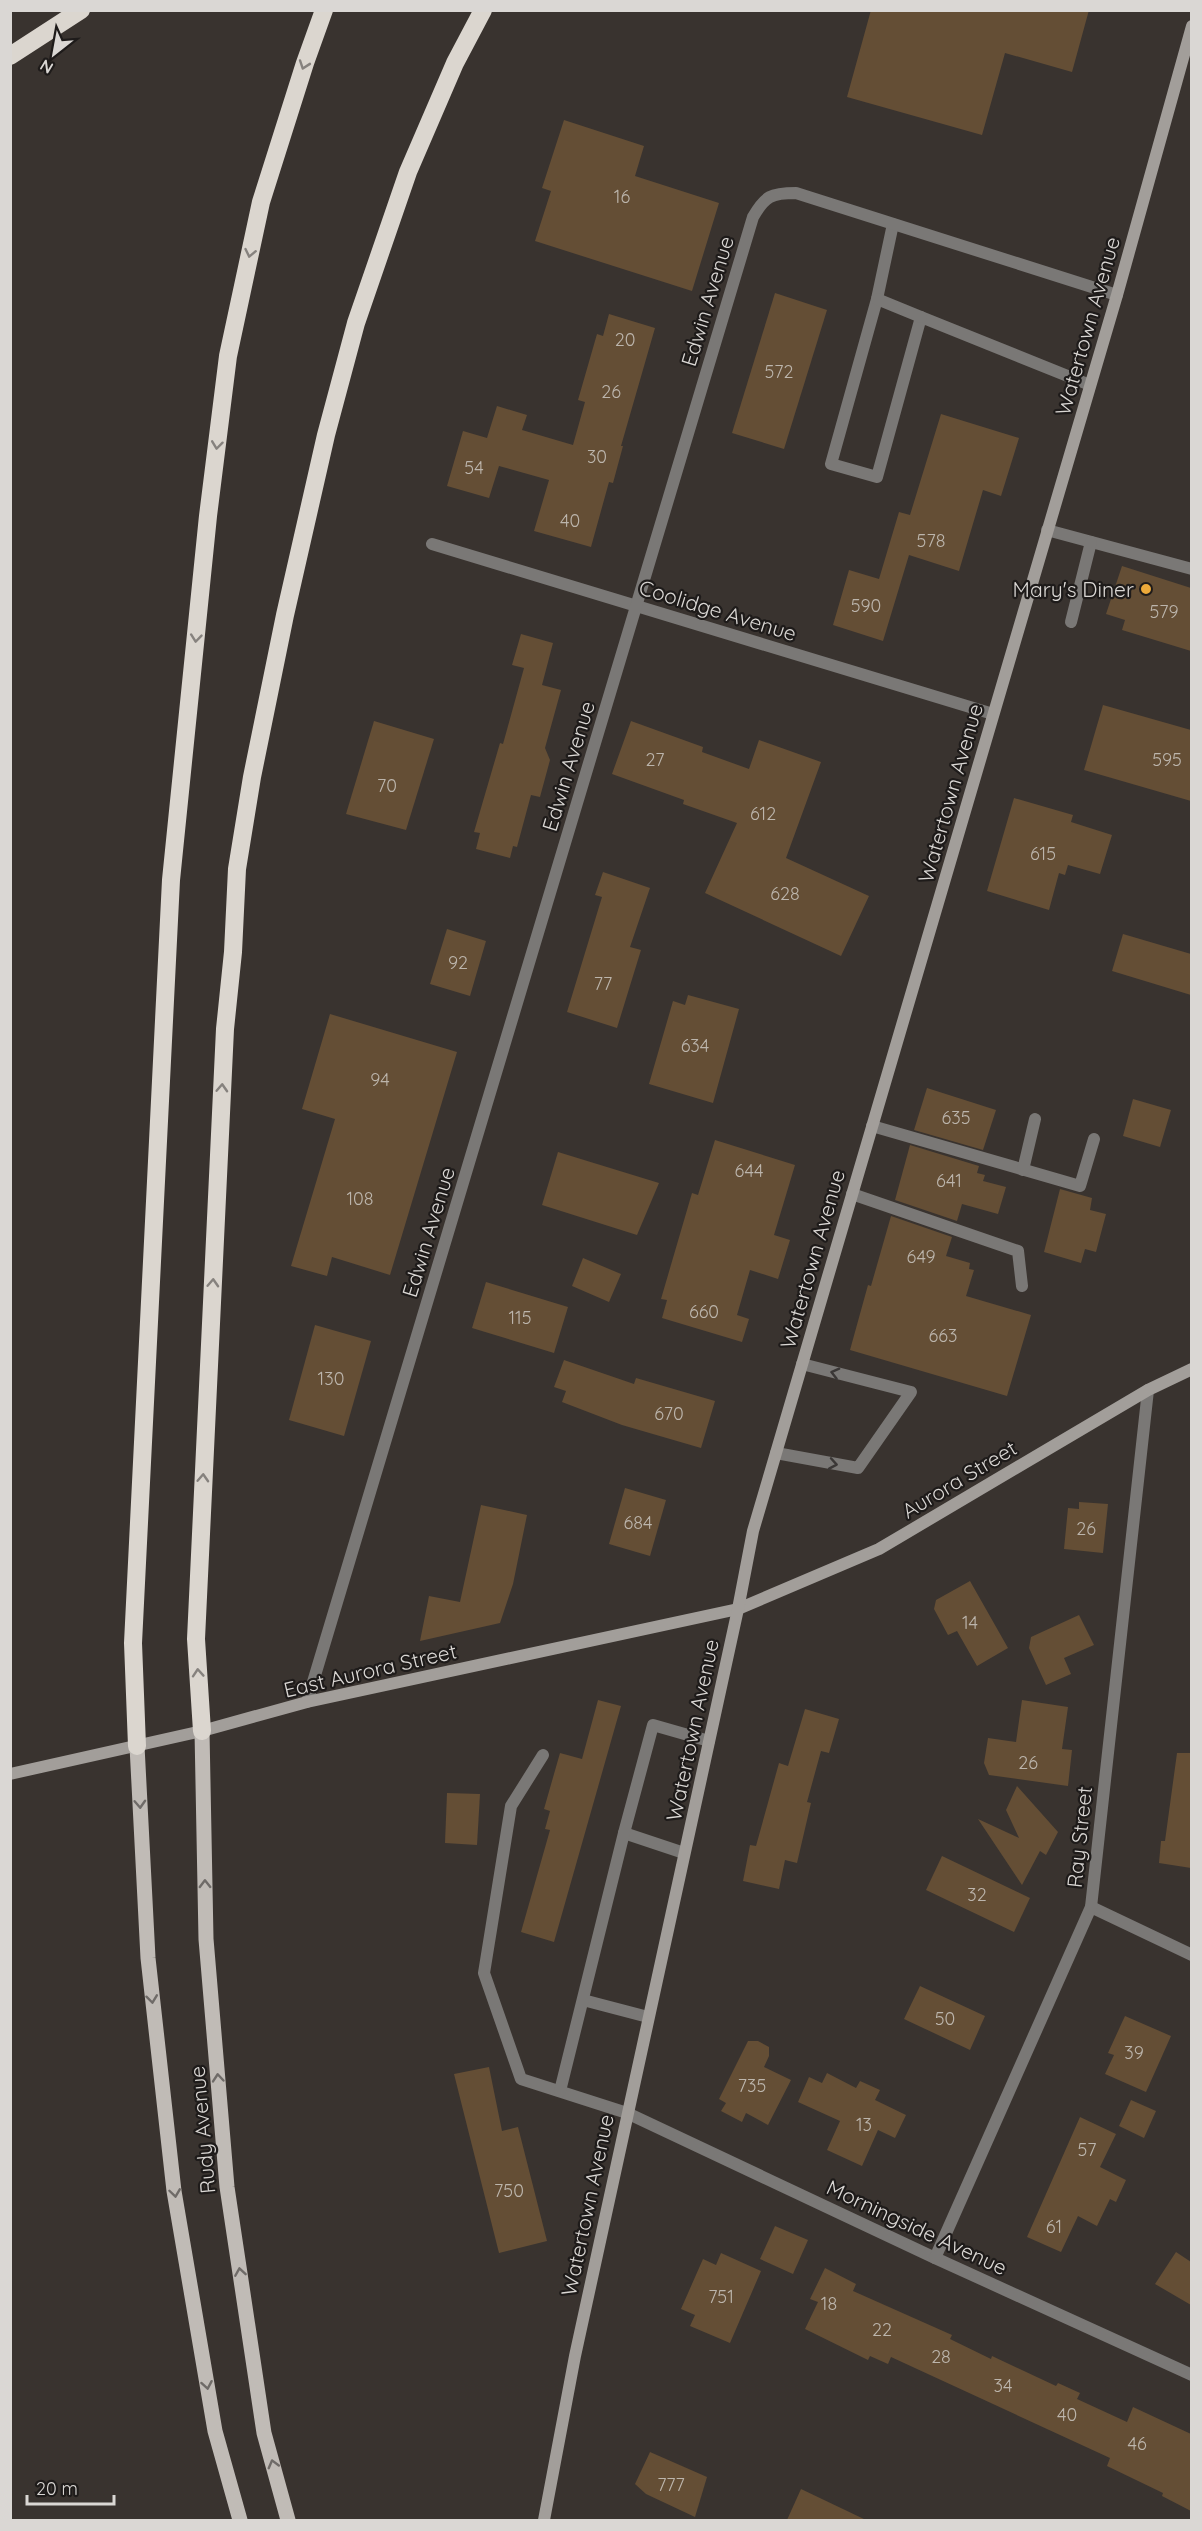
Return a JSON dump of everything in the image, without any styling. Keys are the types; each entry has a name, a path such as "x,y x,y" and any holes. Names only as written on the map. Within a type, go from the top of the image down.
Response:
{"highway":[{"path":"10,56 81,10"},
{"path":"137,1746 133,1643 171,880 208,516 228,356 261,202 324,10"},
{"path":"202,1731 196,1640 225,1029 233,952 237,869 252,777 285,615 324,446 356,323 408,172 455,63 483,10"}],"main road":[{"name":"Watertown Avenue","path":"544,2520 575,2356 710,1741 753,1531 1117,295 1191,26"},
{"name":"Aurora Street","path":"738,1609 879,1549 1148,1390 1191,1368"},
{"name":"East Aurora Street","path":"10,1774 202,1731 307,1702 738,1609"},
{"name":"Rudy Avenue","path":"202,1731 206,1939 227,2187 264,2433 288,2520"},
{"name":"Rudy Avenue","path":"137,1746 148,1958 174,2191 214,2431 240,2520"}],"street":[{"name":"Edwin Avenue","path":"307,1702 753,217 762,202 776,193 796,193 1117,295"},
{"path":"893,224 877,299 831,464 877,477 921,317"},
{"path":"877,299 1090,385"},
{"path":"1047,530 1191,569"},
{"path":"1071,622 1091,542"},
{"name":"Coolidge Avenue","path":"432,544 993,714"},
{"path":"1023,1170 1035,1119"},
{"path":"872,1126 1080,1186 1094,1139"},
{"path":"852,1194 1018,1251 1022,1286"},
{"path":"776,1453 858,1468 911,1392 802,1364"},
{"name":"Ray Street","path":"935,2258 1091,1907 1148,1390"},
{"path":"560,2091 653,1725 710,1741"},
{"name":"Morningside Avenue","path":"543,1755 510,1806 484,1974 521,2079 627,2113 1191,2375"},
{"path":"624,1833 684,1853"},
{"path":"1091,1907 1191,1955"},
{"path":"583,2000 648,2018"}],"building":[{"path":"871,10 1089,10 1072,72 1005,53 982,135 847,97"},
{"path":"564,120 644,146 635,176 719,203 692,291 535,241 551,191 542,188"},
{"path":"775,293 827,310 784,449 732,433"},
{"path":"609,314 655,328 621,446 623,446 613,483 609,482 591,547 534,531 549,480 499,466 489,498 447,486 463,431 487,438 497,406 527,415 522,430 573,445 585,402 578,400 597,334 603,336"},
{"path":"941,414 1019,438 1001,496 983,490 959,571 909,555 883,641 833,625 849,570 879,579 899,512 910,515"},
{"path":"1122,566 1191,588 1191,651 1122,630 1125,620 1106,614"},
{"path":"521,634 553,643 542,685 561,690 545,748 550,760 540,797 531,795 517,847 513,846 510,858 476,849 480,833 474,832 500,743 503,744 524,668 512,665"},
{"path":"1103,705 1191,730 1191,801 1084,770"},
{"path":"374,721 434,739 406,830 346,814"},
{"path":"631,721 703,747 702,752 749,769 759,740 821,762 786,858 869,896 841,956 705,893 737,823 683,804 684,800 612,774"},
{"path":"1014,798 1073,815 1071,822 1112,835 1100,874 1068,865 1065,875 1059,873 1049,910 987,891"},
{"path":"603,872 650,888 630,947 641,950 617,1028 567,1012 602,897 595,895"},
{"path":"447,929 486,941 470,996 430,984"},
{"path":"1123,934 1191,954 1191,995 1112,971"},
{"path":"688,995 739,1009 713,1103 649,1084 673,1001 685,1005"},
{"path":"330,1014 457,1052 390,1275 332,1257 327,1276 291,1266 335,1119 302,1109"},
{"path":"927,1088 996,1110 983,1150 914,1130"},
{"path":"1133,1099 1171,1110 1160,1147 1123,1136"},
{"path":"715,1140 795,1165 774,1235 790,1240 778,1279 750,1270 737,1315 749,1319 742,1342 662,1318 667,1300 661,1299 692,1193 698,1195"},
{"path":"910,1145 979,1166 977,1173 985,1175 983,1181 1006,1187 998,1214 962,1204 957,1221 895,1200"},
{"path":"558,1152 659,1183 637,1235 542,1205"},
{"path":"1060,1189 1092,1198 1090,1210 1106,1214 1096,1252 1085,1249 1081,1263 1044,1252"},
{"path":"891,1216 952,1237 946,1256 970,1263 969,1269 974,1270 966,1296 1031,1315 1007,1396 850,1350 868,1285 871,1286"},
{"path":"583,1258 621,1274 609,1302 572,1286"},
{"path":"486,1282 568,1307 554,1353 472,1328"},
{"path":"315,1325 371,1341 344,1436 289,1420"},
{"path":"564,1360 634,1384 636,1378 715,1401 701,1448 622,1425 562,1402 566,1391 554,1387"},
{"path":"625,1488 666,1500 650,1556 609,1544"},
{"path":"1079,1502 1108,1504 1103,1553 1064,1549 1068,1508 1079,1509"},
{"path":"481,1505 527,1515 513,1584 500,1623 420,1641 429,1596 460,1602"},
{"path":"970,1581 1008,1648 977,1666 957,1631 948,1635 934,1609 936,1600"},
{"path":"1079,1615 1094,1645 1064,1658 1071,1674 1046,1685 1029,1648 1031,1637"},
{"path":"598,1700 621,1706 554,1942 521,1932 550,1830 545,1829 550,1811 544,1809 560,1753 582,1759"},
{"path":"1022,1700 1068,1707 1062,1749 1072,1750 1068,1786 989,1775 984,1763 988,1738 1016,1742"},
{"path":"805,1709 839,1719 829,1753 821,1751 807,1802 811,1803 797,1863 785,1860 779,1889 743,1881 750,1845 756,1846 779,1763 788,1766"},
{"path":"1177,1753 1191,1753 1191,1868 1159,1863 1161,1841 1165,1841"},
{"path":"1017,1786 1058,1832 1046,1855 1040,1851 1022,1885 978,1819 1019,1838 1006,1810"},
{"path":"447,1793 480,1794 477,1845 445,1843"},
{"path":"942,1856 1030,1898 1014,1932 926,1890"},
{"path":"920,1986 985,2016 970,2050 904,2019"},
{"path":"1125,2016 1171,2036 1146,2092 1105,2074 1114,2055 1108,2053"},
{"path":"748,2041 758,2041 769,2047 769,2056 764,2067 791,2080 768,2125 746,2113 742,2122 721,2111 726,2103 719,2099"},
{"path":"489,2067 502,2131 518,2127 547,2241 499,2253 454,2074"},
{"path":"827,2073 856,2088 860,2081 880,2090 875,2100 906,2115 895,2138 878,2130 862,2166 827,2150 840,2121 798,2102 809,2077 822,2083"},
{"path":"1131,2100 1156,2111 1144,2138 1119,2126"},
{"path":"1080,2117 1116,2134 1100,2167 1126,2180 1116,2202 1110,2199 1097,2226 1078,2216 1061,2252 1027,2237"},
{"path":"775,2226 808,2240 793,2274 760,2259"},
{"path":"1176,2252 1191,2262 1191,2305 1155,2284"},
{"path":"721,2253 761,2271 730,2343 690,2326 695,2315 681,2309 703,2259 716,2265"},
{"path":"825,2268 856,2284 853,2291 952,2335 950,2339 991,2359 992,2356 1056,2386 1058,2383 1080,2393 1077,2399 1127,2422 1133,2407 1191,2434 1191,2511 1162,2496 1163,2493 1107,2466 1110,2458 891,2357 888,2364 870,2356 868,2360 805,2329 818,2302 810,2299"},
{"path":"650,2452 707,2477 695,2517 646,2494 635,2484"},
{"path":"801,2489 866,2520 787,2520"}],"place":[{"name":"Mary's Diner","path":"1146,589"}]}
